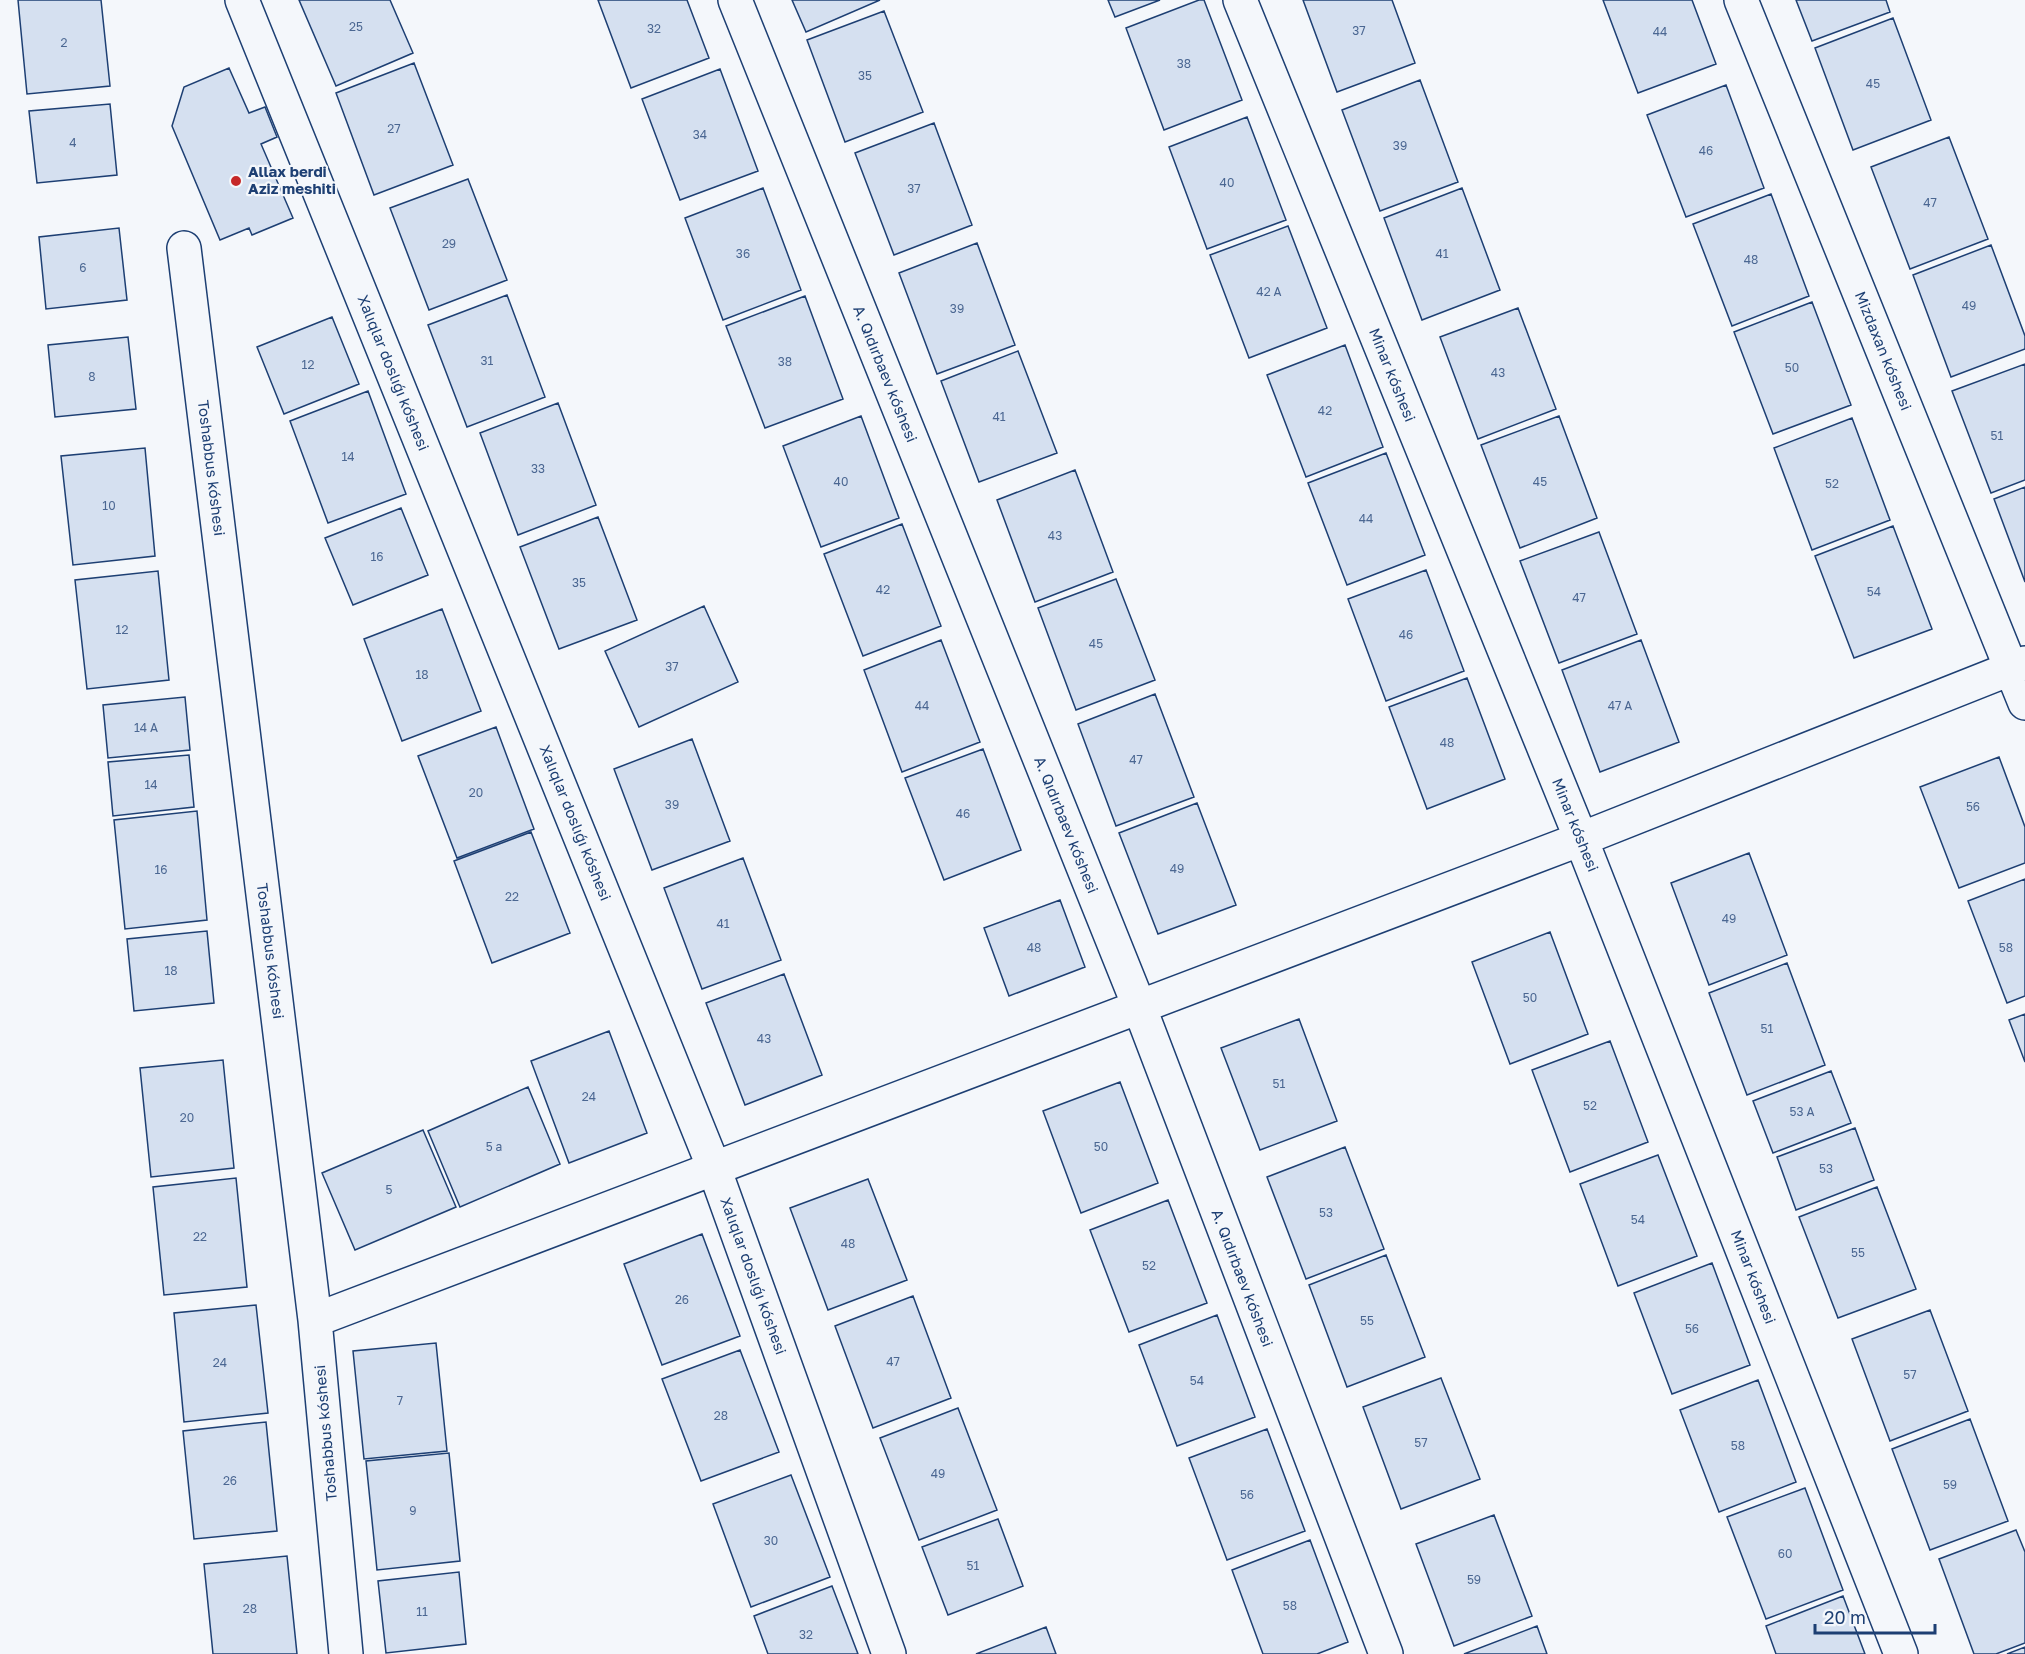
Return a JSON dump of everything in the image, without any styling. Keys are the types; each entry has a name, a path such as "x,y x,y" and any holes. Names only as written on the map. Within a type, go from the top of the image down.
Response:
{"street":[{"name":"Xalıqlar doslıǵı kóshesi","path":"242,0 714,1168 889,1654"},
{"name":"A. Qıdırbaev kóshesi","path":"735,0 1138,1006 1386,1654"},
{"name":"Minar kóshesi","path":"1240,0 1581,839 1901,1654"},
{"name":"Mizdaxan kóshesi","path":"1741,0 2018,666 2025,703"},
{"name":"Toshabbus kóshesi","path":"184,248 315,1320 346,1654"},
{"path":"315,1320 1581,839 2018,666"}],"building":[{"path":"18,0 101,0 110,86 27,94"},
{"path":"299,0 390,0 413,53 336,86"},
{"path":"598,0 687,0 709,58 631,88"},
{"path":"792,0 880,0 806,32"},
{"path":"1108,0 1160,0 1115,17"},
{"path":"1204,0 1242,100 1164,130 1126,28"},
{"path":"1303,0 1392,0 1415,63 1337,92"},
{"path":"1603,0 1692,0 1716,64 1638,93"},
{"path":"1796,0 1886,0 1890,12 1812,41"},
{"path":"884,11 923,112 845,142 807,40"},
{"path":"1893,18 1931,120 1853,150 1815,48"},
{"path":"414,63 453,165 374,195 336,93"},
{"name":"Allax berdi Aziz meshiti","path":"229,68 249,113 265,107 277,137 261,144 293,218 252,235 249,228 220,240 172,126 184,87"},
{"path":"720,69 758,171 680,200 642,99"},
{"path":"1420,80 1458,182 1380,211 1342,110"},
{"path":"1726,85 1764,188 1686,217 1647,115"},
{"path":"110,104 117,175 37,183 29,111"},
{"path":"1247,117 1286,220 1207,249 1169,147"},
{"path":"934,123 972,225 894,255 855,153"},
{"path":"1949,137 1988,239 1910,269 1871,167"},
{"path":"468,179 507,280 429,310 390,208"},
{"path":"763,188 801,290 723,320 685,218"},
{"path":"1462,188 1500,290 1422,320 1384,218"},
{"path":"1771,194 1809,296 1732,326 1693,224"},
{"path":"1288,226 1327,328 1249,358 1210,255"},
{"path":"119,228 127,300 46,309 39,237"},
{"path":"977,243 1015,345 937,374 899,273"},
{"path":"1991,245 2025,336 2025,349 1951,377 1913,275"},
{"path":"507,295 545,397 467,427 428,325"},
{"path":"805,296 843,399 765,428 726,326"},
{"path":"1812,302 1851,405 1773,434 1734,332"},
{"path":"1518,308 1556,409 1478,439 1440,337"},
{"path":"332,317 359,384 284,414 257,347"},
{"path":"128,337 136,409 55,417 48,345"},
{"path":"1345,345 1383,447 1306,477 1267,375"},
{"path":"1018,351 1057,453 979,482 941,381"},
{"path":"2025,364 2025,480 1991,493 1952,391"},
{"path":"368,391 406,494 328,523 290,421"},
{"path":"558,403 596,505 518,535 480,433"},
{"path":"861,416 899,518 821,547 783,446"},
{"path":"1559,416 1597,518 1520,548 1481,445"},
{"path":"1852,418 1890,520 1812,550 1774,448"},
{"path":"145,448 155,556 73,565 61,456"},
{"path":"1386,453 1425,555 1347,585 1308,483"},
{"path":"1075,470 1113,572 1035,602 997,500"},
{"path":"2025,487 2025,582 1994,499"},
{"path":"401,508 428,575 353,605 325,538"},
{"path":"598,517 637,620 559,649 520,547"},
{"path":"902,524 941,626 863,656 824,554"},
{"path":"1893,526 1932,629 1854,658 1815,556"},
{"path":"1599,532 1637,634 1559,663 1520,561"},
{"path":"1426,570 1464,671 1386,701 1348,599"},
{"path":"158,571 169,680 87,689 75,580"},
{"path":"1116,579 1155,680 1076,710 1038,608"},
{"path":"704,606 738,682 639,727 605,651"},
{"path":"442,609 481,711 402,741 364,639"},
{"path":"941,640 980,742 902,772 864,670"},
{"path":"1641,640 1679,742 1600,772 1562,670"},
{"path":"1467,678 1505,779 1427,809 1389,707"},
{"path":"1155,694 1194,797 1116,826 1078,724"},
{"path":"185,697 190,750 108,758 103,705"},
{"path":"496,727 534,829 457,858 418,756"},
{"path":"692,739 730,841 652,870 614,769"},
{"path":"983,749 1021,850 944,880 905,778"},
{"path":"189,755 194,807 113,816 108,762"},
{"path":"1999,757 2025,827 2025,863 1959,888 1920,787"},
{"path":"1197,803 1236,905 1158,934 1119,833"},
{"path":"197,811 207,920 125,929 114,820"},
{"path":"531,832 570,933 492,963 454,861"},
{"path":"1749,853 1787,955 1709,985 1671,883"},
{"path":"743,858 781,960 702,989 664,888"},
{"path":"2025,879 2025,996 2007,1003 1968,901"},
{"path":"1060,900 1085,967 1009,996 984,928"},
{"path":"207,931 214,1003 134,1011 127,939"},
{"path":"1550,932 1588,1034 1510,1064 1472,962"},
{"path":"1787,963 1825,1065 1747,1095 1709,993"},
{"path":"784,974 822,1075 745,1105 706,1003"},
{"path":"2025,1014 2025,1062 2009,1020"},
{"path":"1299,1019 1337,1121 1260,1150 1221,1048"},
{"path":"609,1031 647,1133 569,1163 531,1061"},
{"path":"1610,1041 1648,1142 1570,1172 1532,1070"},
{"path":"223,1060 234,1168 151,1177 140,1068"},
{"path":"1831,1071 1851,1123 1773,1153 1753,1101"},
{"path":"1120,1082 1158,1183 1081,1213 1043,1111"},
{"path":"528,1087 560,1164 460,1207 428,1131"},
{"path":"1855,1128 1874,1180 1796,1210 1777,1157"},
{"path":"423,1130 456,1207 355,1250 322,1173"},
{"path":"1345,1147 1384,1249 1306,1279 1267,1177"},
{"path":"1658,1155 1697,1256 1618,1286 1580,1184"},
{"path":"236,1178 247,1287 164,1295 153,1187"},
{"path":"868,1179 907,1280 828,1310 790,1208"},
{"path":"1877,1187 1916,1289 1838,1318 1799,1217"},
{"path":"1168,1200 1207,1303 1129,1332 1090,1230"},
{"path":"702,1234 740,1336 662,1365 624,1264"},
{"path":"1386,1255 1425,1357 1347,1387 1309,1285"},
{"path":"1712,1263 1750,1365 1672,1394 1634,1293"},
{"path":"913,1296 951,1398 873,1428 835,1326"},
{"path":"256,1305 268,1413 184,1422 174,1313"},
{"path":"1930,1310 1968,1411 1890,1441 1852,1339"},
{"path":"1217,1315 1255,1417 1177,1446 1139,1345"},
{"path":"436,1343 447,1451 364,1459 353,1351"},
{"path":"740,1350 779,1452 701,1481 662,1379"},
{"path":"1441,1378 1480,1479 1401,1509 1363,1407"},
{"path":"1758,1380 1796,1482 1719,1512 1680,1410"},
{"path":"958,1408 997,1510 919,1540 880,1438"},
{"path":"1970,1419 2008,1521 1930,1550 1892,1449"},
{"path":"266,1422 277,1531 194,1539 183,1431"},
{"path":"1267,1429 1305,1531 1227,1560 1189,1458"},
{"path":"449,1453 460,1561 377,1570 366,1461"},
{"path":"791,1475 830,1577 751,1607 713,1504"},
{"path":"1805,1488 1843,1590 1766,1619 1727,1517"},
{"path":"1494,1515 1532,1616 1454,1646 1416,1544"},
{"path":"998,1519 1023,1586 948,1615 922,1547"},
{"path":"2016,1530 2025,1552 2025,1643 1996,1654 1974,1654 1939,1559"},
{"path":"1310,1540 1348,1642 1317,1654 1263,1654 1232,1570"},
{"path":"287,1556 297,1654 213,1654 204,1564"},
{"path":"459,1572 466,1644 386,1653 378,1581"},
{"path":"832,1586 858,1654 768,1654 754,1616"},
{"path":"1843,1596 1865,1654 1776,1654 1766,1626"},
{"path":"1537,1626 1547,1654 1464,1654"},
{"path":"1046,1627 1056,1654 976,1654"},
{"path":"2025,1647 2025,1654 2007,1654"}],"place":[{"name":"Allax berdi Aziz meshiti","path":"236,181"}]}
